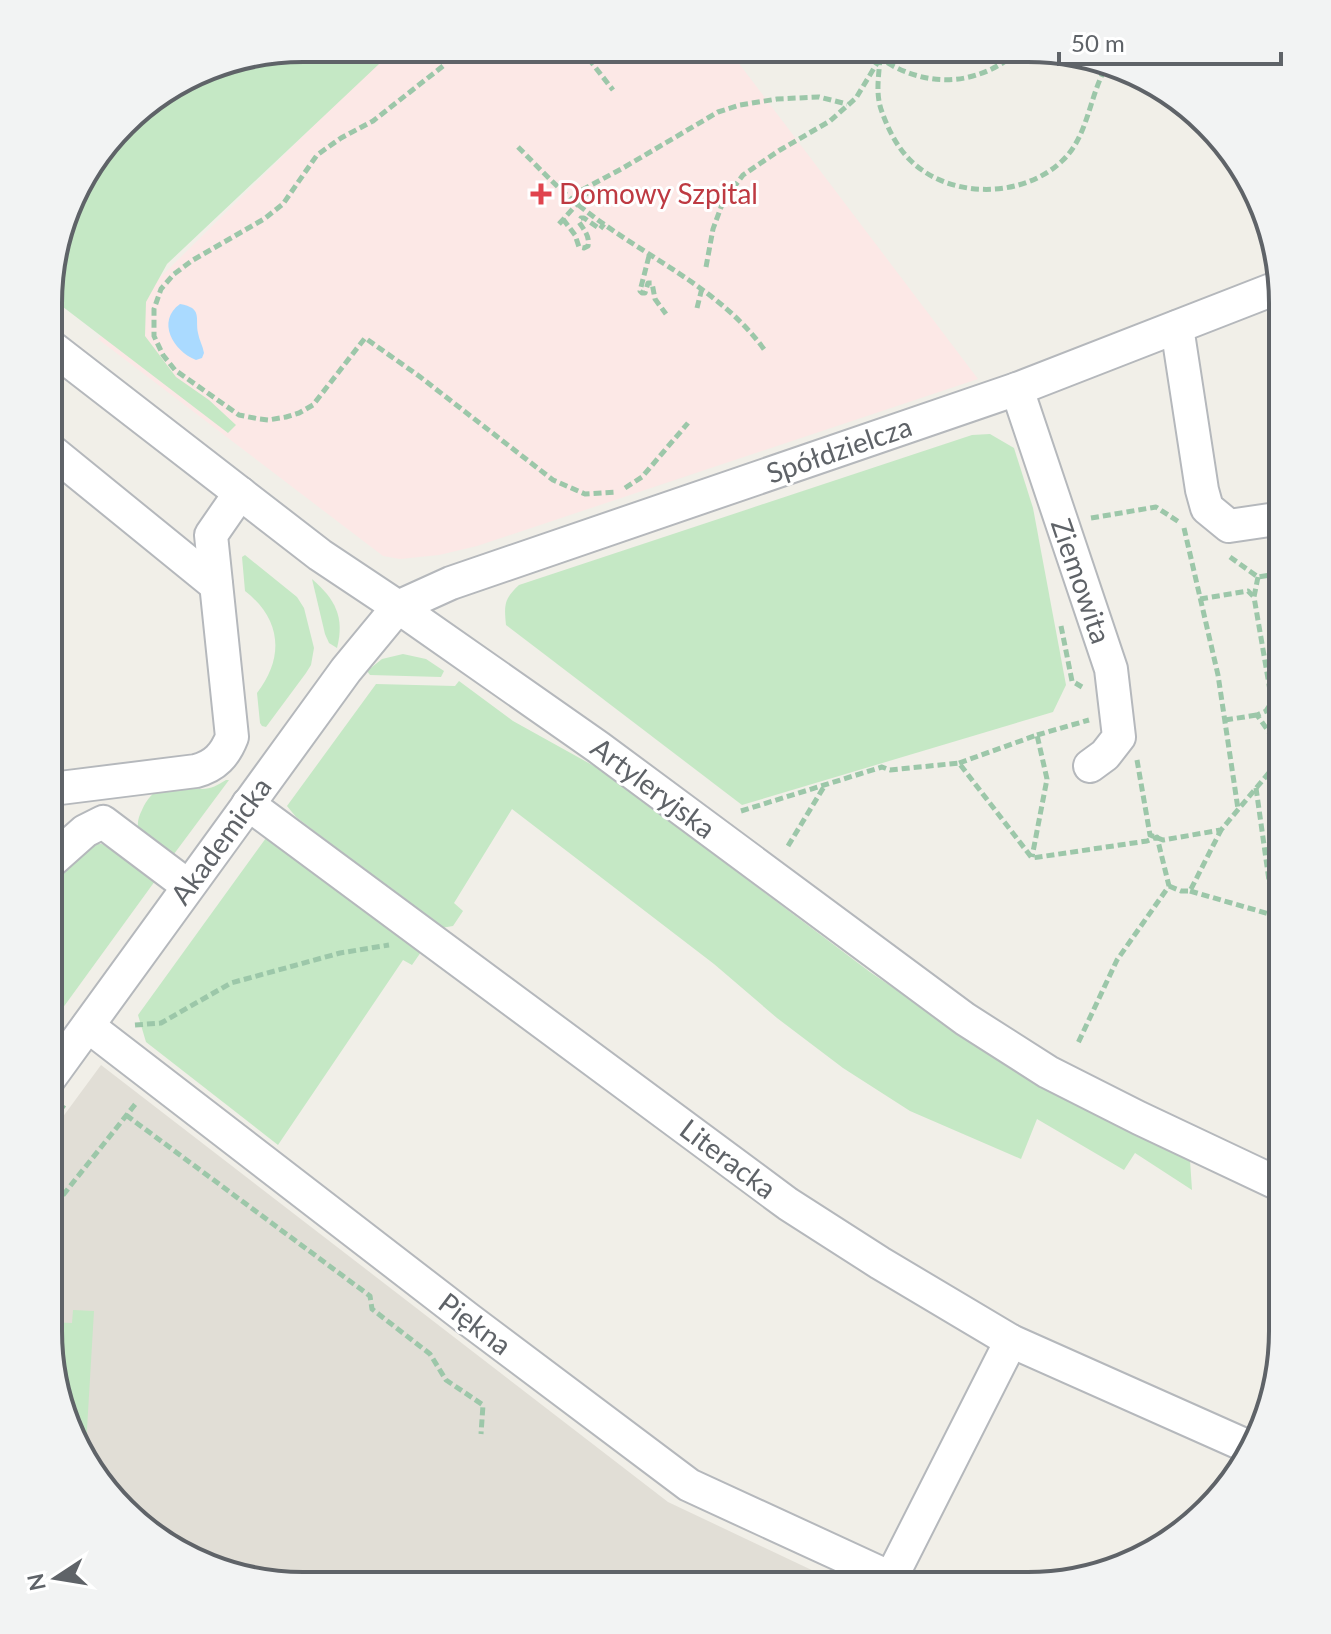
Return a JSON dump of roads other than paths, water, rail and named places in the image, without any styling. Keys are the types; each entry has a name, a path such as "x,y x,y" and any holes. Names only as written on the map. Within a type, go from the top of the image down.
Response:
{"street":[{"name":"Spółdzielcza","path":"398,607 485,571 1017,389 1268,291"},
{"path":"1177,327 1207,508 1229,526 1269,520"},
{"name":"Artyleryjska","path":"62,355 320,555 598,747 965,1019 1048,1072 1268,1179"},
{"name":"Ziemowita","path":"1017,389 1111,669 1119,737 1105,755 1090,766"},
{"path":"62,460 216,585"},
{"path":"62,788 196,771 209,767 227,749 232,737 211,535 240,493"},
{"name":"Akademicka","path":"62,1061 354,659 398,607"},
{"path":"98,783 103,822 188,886"},
{"name":"Literacka","path":"248,804 788,1204 1011,1341 1240,1443"},
{"path":"62,851 85,831 103,822"},
{"name":"Piękna","path":"88,1026 689,1485 867,1571"},
{"path":"896,1571 1011,1341"}],"water":[{"path":"180,304 195,311 204,353 202,358 196,360 188,356 170,335 169,319"}],"place":[{"name":"Domowy Szpital","path":"541,194"}]}
